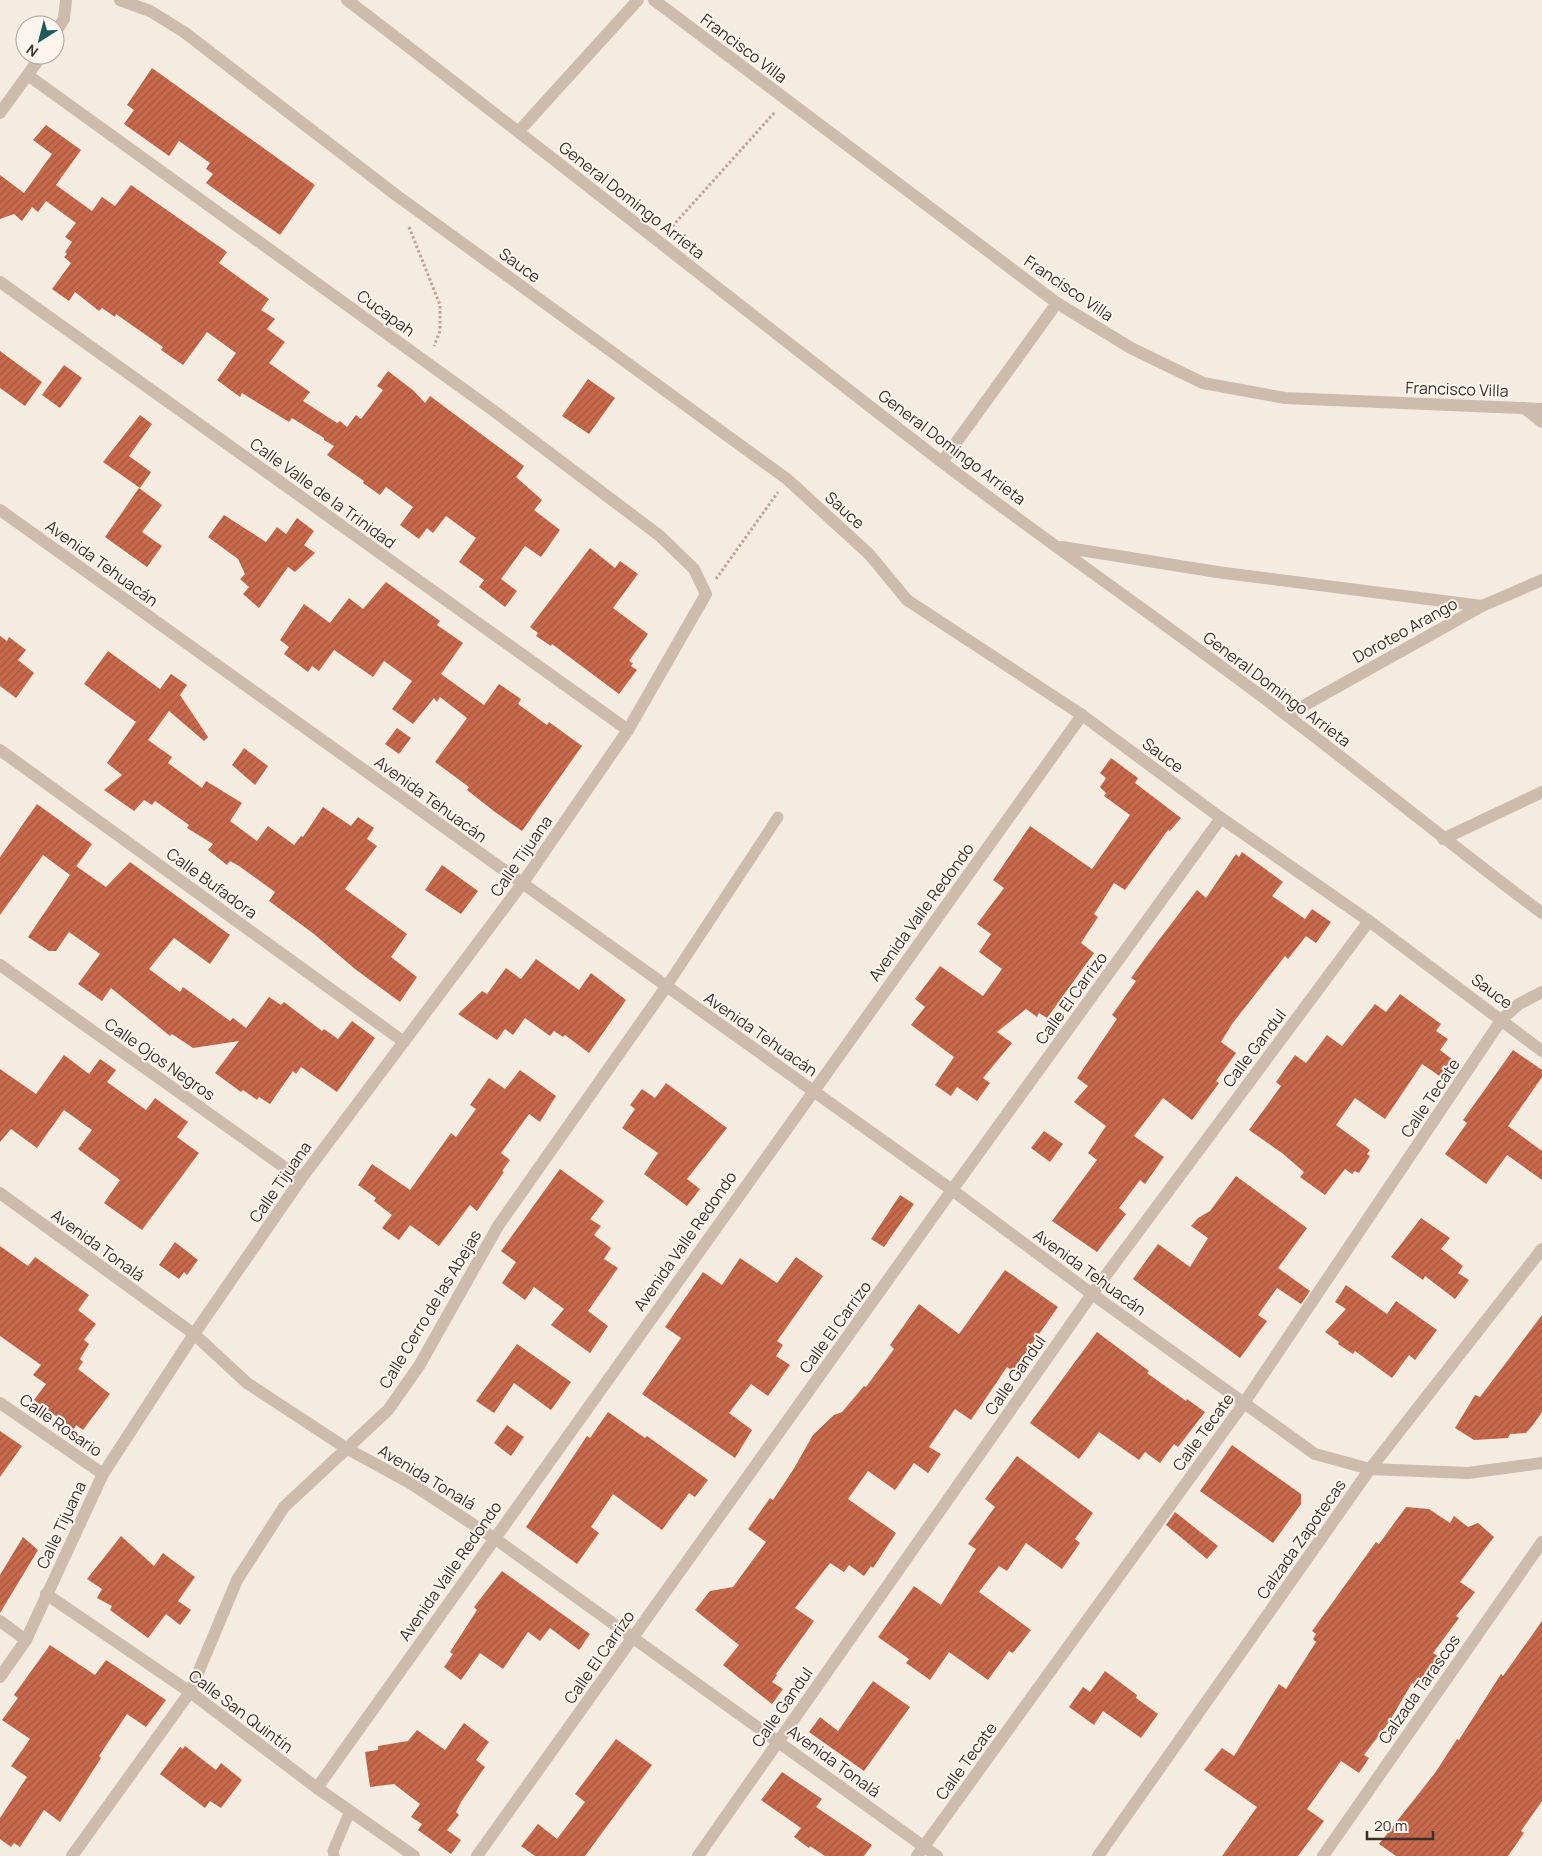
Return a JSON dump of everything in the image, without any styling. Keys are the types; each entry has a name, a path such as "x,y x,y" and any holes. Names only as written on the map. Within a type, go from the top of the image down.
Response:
{"street":[{"path":"64,15 66,0"},
{"name":"Sauce","path":"120,0 150,11 184,32 404,201 787,479 869,554 907,600 1082,715 1221,818 1369,921 1502,1019 1542,1051"},
{"name":"General Domingo Arrieta","path":"347,0 519,131 657,242 942,462 1287,715 1443,839 1542,913"},
{"path":"519,131 638,0"},
{"name":"Francisco Villa","path":"654,0 1056,303 1131,348 1204,383 1285,398 1542,409"},
{"path":"0,113 36,65"},
{"name":"Cucapah","path":"29,76 427,363 660,536 694,569 706,594"},
{"name":"Calle Valle de la Trinidad","path":"0,282 628,730"},
{"path":"942,462 1056,303"},
{"path":"1524,408 1542,422"},
{"name":"Avenida Tehuacán","path":"0,510 666,987 813,1090 1315,1454 1370,1469 1468,1473 1542,1463"},
{"path":"1060,547 1217,572 1482,606"},
{"name":"Doroteo Arango","path":"1287,715 1482,606 1542,580"},
{"name":"Calle Tijuana","path":"0,1677 26,1640 103,1474 194,1334 301,1179 522,884 628,730 706,594"},
{"name":"Avenida Valle Redondo","path":"317,1788 1082,715"},
{"name":"Calle Bufadora","path":"0,750 404,1042"},
{"path":"1443,839 1542,792"},
{"name":"Calle El Carrizo","path":"477,1856 952,1190 1221,818"},
{"name":"Calle Gandul","path":"698,1856 1092,1294 1369,921"},
{"name":"Calle Ojos Negros","path":"0,965 301,1179"},
{"name":"Calle Cerro de las Abejas","path":"72,1856 190,1692 237,1580 284,1508 388,1410 419,1366 498,1226 666,987"},
{"name":"Calle Tecate","path":"921,1851 1244,1403 1502,1019 1520,1004 1542,992"},
{"name":"Avenida Tonalá","path":"0,1193 194,1334 246,1383 346,1448 410,1483 494,1538 634,1636 778,1741 921,1851 937,1856"},
{"name":"Calzada Zapotecas","path":"1098,1856 1370,1469 1542,1249"},
{"name":"Calle Rosario","path":"0,1403 103,1474"},
{"name":"Calzada Tarascos","path":"1323,1856 1542,1542"},
{"name":"Calle San Quintín","path":"46,1594 190,1692 317,1788 414,1856"},
{"path":"0,1621 26,1640"}],"lane":[{"path":"666,987 778,817"},
{"path":"334,1856 333,1851 350,1811"}],"path":[{"path":"657,242 786,101"},
{"path":"407,222 440,305 440,331 427,363"},
{"path":"706,594 787,479"}],"building":[{"path":"152,68 315,185 280,235 206,183 213,174 206,169 210,163 179,141 169,156 124,124 134,110 127,105"},
{"path":"46,125 81,150 56,185 92,211 102,197 115,206 131,185 227,252 219,263 269,299 261,310 275,319 267,329 285,342 269,363 310,392 303,401 337,423 340,421 347,427 356,415 361,419 383,390 377,386 388,371 414,391 425,403 430,396 524,466 516,477 542,500 534,510 560,530 541,557 525,546 501,579 517,591 505,607 479,587 484,580 459,562 476,538 446,516 433,533 427,528 419,539 400,525 413,507 386,487 380,495 363,483 364,481 327,455 334,446 324,440 324,438 292,418 289,422 242,393 240,397 217,380 236,353 207,332 183,365 161,350 163,347 116,314 115,317 102,308 99,311 75,292 69,301 52,289 71,263 64,257 72,242 65,237 76,223 46,201 38,212 32,207 22,221 14,214 0,219 0,175 24,193 52,154 33,140"},
{"path":"0,351 42,382 25,406 0,388"},
{"path":"64,365 82,378 60,408 42,395"},
{"path":"588,379 615,398 589,434 562,416"},
{"path":"140,415 152,424 129,456 151,472 140,488 103,462"},
{"path":"139,488 162,505 142,532 162,546 147,567 105,537"},
{"path":"224,515 266,542 277,527 286,534 297,518 314,531 304,545 315,553 295,572 288,567 259,608 243,594 249,587 240,579 245,574 238,559 208,537"},
{"path":"590,548 615,568 620,561 638,574 613,608 648,634 629,661 633,663 631,666 637,670 619,694 552,644 551,646 536,636 538,633 530,627"},
{"path":"386,582 440,621 437,625 463,643 441,674 484,705 499,684 521,699 518,704 547,725 549,722 582,746 522,831 467,790 469,787 435,762 467,718 440,697 437,702 434,698 413,724 392,709 412,681 384,661 373,677 334,650 319,671 312,666 308,672 284,654 289,647 280,640 304,604 330,623 349,598 363,609"},
{"path":"0,636 7,641 9,637 26,650 18,660 34,673 16,698 0,686"},
{"path":"108,651 160,689 171,674 187,685 180,695 208,737 204,741 169,711 148,740 172,757 168,763 202,788 206,781 242,803 230,821 257,841 268,826 294,845 301,836 303,837 323,807 351,826 358,817 374,828 367,839 377,846 345,889 407,934 391,957 417,977 400,1002 269,901 275,892 239,866 230,861 227,865 208,850 213,844 187,828 189,825 155,801 152,805 144,800 134,811 104,790 122,775 107,763 136,722 84,684"},
{"path":"397,728 411,738 399,754 385,744"},
{"path":"244,748 268,766 255,785 232,765"},
{"path":"1111,758 1138,778 1135,783 1181,818 1170,831 1168,830 1125,890 1114,883 1094,914 1098,917 1081,943 1094,953 1047,1018 1039,1013 1037,1017 1026,1009 997,1032 1012,1043 983,1078 990,1083 977,1101 957,1087 951,1096 935,1085 954,1057 911,1025 925,1007 915,999 940,966 983,996 1002,969 979,952 991,934 977,924 1004,888 993,880 1030,826 1092,869 1130,815 1104,796 1106,793 1100,787 1106,778 1100,773"},
{"path":"37,804 92,844 70,875 43,855 0,915 0,857"},
{"path":"1242,852 1283,882 1272,896 1305,919 1312,909 1331,922 1316,943 1306,936 1288,959 1285,956 1232,1024 1221,1042 1236,1053 1216,1081 1219,1083 1192,1120 1163,1098 1134,1136 1164,1157 1145,1184 1140,1180 1119,1208 1126,1214 1097,1252 1052,1221 1097,1160 1088,1153 1106,1126 1074,1102 1088,1086 1077,1078 1117,1019 1112,1015 1136,981 1131,978 1146,957 1197,890 1206,898 1236,854 1239,857"},
{"path":"130,862 230,935 210,964 174,938 149,969 180,992 183,987 230,1021 233,1018 246,1028 269,997 281,1005 284,1002 322,1031 324,1029 338,1039 352,1021 375,1038 337,1092 301,1067 296,1074 293,1071 270,1104 259,1097 257,1100 243,1090 241,1092 215,1073 239,1041 193,1048 172,1034 170,1036 111,988 102,1001 78,984 100,954 69,932 56,951 49,951 28,937 76,866 106,887"},
{"path":"442,865 478,891 461,914 425,890"},
{"path":"536,959 579,990 591,973 626,1000 589,1053 565,1035 563,1037 554,1031 550,1036 525,1018 513,1035 505,1029 497,1040 458,1014 482,991 487,994 506,968 521,979"},
{"path":"1400,994 1441,1024 1436,1031 1448,1039 1440,1050 1453,1060 1441,1077 1422,1064 1385,1119 1355,1098 1336,1125 1370,1150 1367,1154 1370,1156 1359,1173 1355,1171 1352,1174 1345,1169 1325,1195 1300,1177 1304,1172 1282,1153 1249,1130 1281,1086 1276,1082 1295,1055 1306,1063 1327,1035 1342,1046 1375,1004 1386,1012"},
{"path":"1513,1050 1542,1070 1542,1077 1508,1126 1542,1151 1542,1180 1507,1155 1486,1184 1445,1154 1467,1123 1463,1120"},
{"path":"64,1055 89,1074 100,1059 116,1070 107,1082 146,1110 155,1098 188,1122 177,1137 199,1153 142,1230 104,1203 120,1180 78,1149 92,1130 64,1110 37,1148 11,1129 0,1142 0,1069 36,1094"},
{"path":"520,1070 556,1096 540,1122 529,1114 501,1153 510,1160 477,1211 470,1205 439,1246 410,1225 399,1240 382,1228 392,1215 374,1201 376,1198 358,1185 372,1164 410,1190 451,1133 456,1137 476,1109 470,1105 489,1078 505,1089"},
{"path":"666,1083 727,1128 687,1179 700,1189 687,1206 644,1174 658,1153 622,1128 635,1109 630,1105 642,1089 655,1098"},
{"path":"1044,1131 1063,1144 1050,1162 1031,1148"},
{"path":"560,1169 604,1201 590,1219 601,1226 594,1235 611,1248 604,1259 618,1268 588,1311 608,1326 590,1353 551,1325 564,1309 534,1287 525,1300 502,1283 516,1262 501,1251"},
{"path":"1236,1176 1307,1228 1278,1268 1310,1291 1301,1304 1277,1288 1258,1315 1267,1321 1240,1358 1133,1279 1158,1244 1190,1267 1208,1238 1191,1226 1198,1218 1210,1211"},
{"path":"900,1195 914,1204 884,1247 871,1239"},
{"path":"1421,1218 1450,1238 1441,1249 1463,1266 1458,1273 1469,1280 1455,1299 1425,1276 1423,1280 1391,1257"},
{"path":"175,1242 198,1260 187,1275 184,1272 179,1279 159,1265"},
{"path":"0,1246 28,1266 35,1257 89,1295 78,1310 96,1324 84,1340 89,1344 80,1359 83,1362 78,1369 110,1394 83,1430 76,1425 74,1429 34,1400 46,1384 33,1375 41,1365 0,1336"},
{"path":"796,1257 823,1276 777,1341 783,1345 776,1356 790,1365 768,1396 751,1384 729,1413 752,1430 735,1458 642,1394 681,1338 665,1327 703,1272 722,1285 740,1258 777,1283"},
{"path":"1005,1270 1058,1307 1013,1371 1007,1367 971,1420 955,1409 929,1447 941,1454 928,1473 914,1463 895,1490 868,1471 848,1499 896,1533 873,1568 871,1566 864,1576 849,1565 844,1572 830,1563 795,1608 814,1621 776,1674 772,1682 783,1689 772,1704 723,1665 739,1645 695,1610 710,1591 733,1587 766,1542 748,1529 770,1498 773,1500 813,1435 834,1415 842,1412 864,1386 866,1387 894,1349 890,1345 919,1304 959,1334"},
{"path":"1346,1285 1387,1314 1396,1301 1437,1330 1415,1360 1409,1355 1392,1378 1355,1351 1353,1354 1338,1344 1339,1342 1325,1332 1346,1309 1335,1302"},
{"path":"1542,1315 1542,1412 1533,1425 1526,1433 1510,1434 1508,1438 1474,1440 1455,1428 1475,1395 1480,1397"},
{"path":"1097,1332 1149,1371 1147,1373 1205,1412 1178,1447 1174,1444 1160,1463 1145,1452 1139,1460 1099,1432 1079,1459 1030,1423"},
{"path":"517,1344 571,1382 551,1410 514,1383 494,1413 476,1401"},
{"path":"608,1412 645,1438 647,1436 708,1480 695,1497 689,1493 662,1530 613,1494 591,1527 599,1533 577,1564 526,1527 587,1436 590,1438"},
{"path":"507,1425 524,1437 511,1456 494,1443"},
{"path":"0,1431 22,1446 0,1477"},
{"path":"1232,1445 1301,1494 1301,1504 1273,1543 1200,1491"},
{"path":"1017,1456 1093,1513 1075,1539 1080,1543 1062,1569 1026,1543 1007,1571 999,1566 979,1592 1031,1630 1013,1653 1009,1651 988,1680 949,1652 930,1680 906,1663 909,1659 878,1637 914,1586 941,1605 976,1549 968,1544 995,1507 985,1499"},
{"path":"1406,1507 1429,1509 1450,1523 1454,1516 1468,1527 1478,1523 1494,1537 1460,1582 1475,1592 1456,1616 1459,1618 1433,1653 1441,1658 1419,1688 1412,1683 1389,1722 1364,1755 1369,1758 1359,1773 1341,1761 1307,1809 1324,1821 1298,1856 1222,1856 1257,1807 1204,1770 1222,1748 1234,1756 1279,1684 1286,1689 1316,1642 1313,1639 1316,1634 1312,1631 1376,1542 1379,1544"},
{"path":"1175,1512 1218,1546 1207,1559 1166,1525"},
{"path":"121,1536 154,1566 163,1553 195,1577 178,1601 191,1610 180,1625 166,1614 148,1638 110,1610 112,1606 97,1598 102,1589 87,1579"},
{"path":"23,1537 38,1550 0,1613 0,1575"},
{"path":"502,1571 590,1634 579,1650 550,1628 540,1641 528,1632 503,1669 480,1653 461,1680 444,1667 453,1654 450,1652 477,1610 474,1607"},
{"path":"1542,1621 1542,1801 1521,1831 1524,1833 1508,1856 1396,1856 1379,1844 1435,1773 1457,1739 1459,1740 1501,1674 1503,1676"},
{"path":"50,1645 95,1675 106,1660 166,1700 146,1727 127,1714 99,1756 101,1758 60,1822 44,1810 20,1847 14,1843 11,1847 0,1839 0,1818 27,1777 11,1766 30,1739 2,1720 18,1698 14,1695"},
{"path":"1105,1671 1137,1695 1136,1698 1158,1714 1141,1738 1103,1711 1094,1725 1069,1707 1083,1687 1090,1692"},
{"path":"873,1681 910,1707 864,1771 809,1732 820,1717 838,1731"},
{"path":"464,1723 489,1742 476,1760 485,1767 461,1802 456,1812 459,1815 447,1830 461,1840 451,1854 418,1830 422,1824 411,1817 420,1804 394,1784 370,1787 365,1752 378,1750 378,1746 408,1741 417,1730 445,1750"},
{"path":"616,1739 652,1765 585,1856 535,1856 521,1846 538,1824 557,1839 585,1802 575,1794"},
{"path":"185,1746 216,1770 221,1763 242,1780 221,1808 210,1801 205,1808 160,1774 180,1747 183,1749"},
{"path":"782,1772 822,1799 816,1807 872,1845 864,1856 825,1856 810,1846 809,1848 794,1837 801,1828 761,1800"}]}
